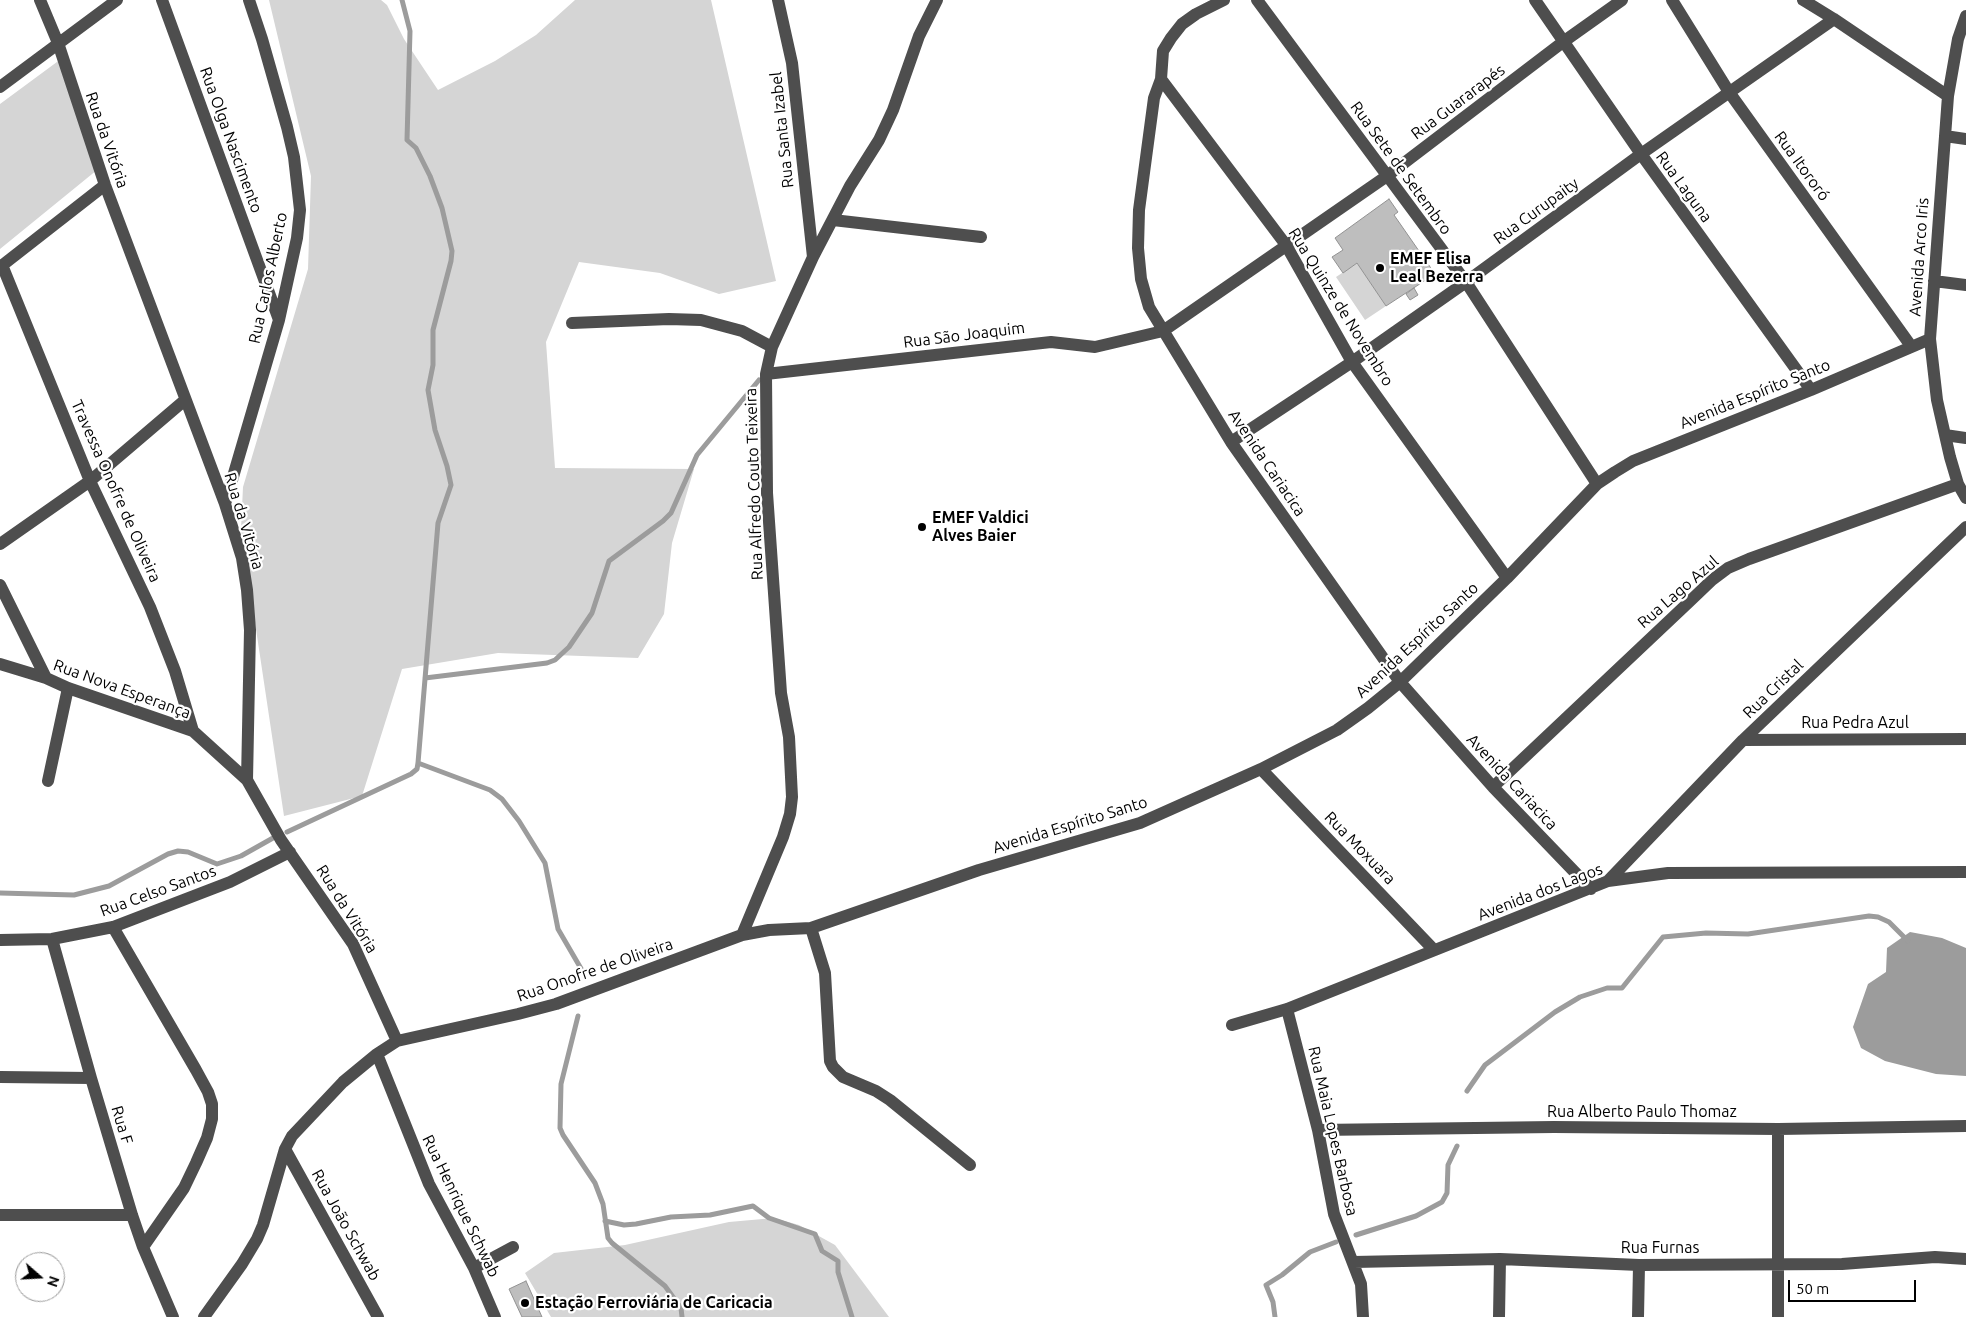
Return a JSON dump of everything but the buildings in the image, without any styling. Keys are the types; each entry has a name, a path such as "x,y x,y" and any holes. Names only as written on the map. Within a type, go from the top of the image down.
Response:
{"street":[{"name":"Rua da Vitória","path":"40,0 58,43 105,184 225,504 242,558 247,590 250,680 247,780 290,852 353,944 396,1040"},
{"path":"0,87 116,0"},
{"name":"Rua Olga Nascimento","path":"162,0 279,320"},
{"name":"Rua Carlos Alberto","path":"225,504 279,320 297,238 300,210 294,157 264,46 249,0"},
{"name":"Rua Santa Izabel","path":"778,0 792,63 813,257"},
{"name":"Rua Alfredo Couto Teixeira","path":"742,935 783,837 790,814 792,797 788,737 781,694 767,493 766,374 772,347 813,257 850,186 883,132 893,110 919,36 937,0"},
{"name":"Avenida Cariacica","path":"1224,0 1196,14 1182,24 1163,51 1161,79 1154,98 1139,210 1138,248 1141,279 1148,307 1230,442 1400,682 1493,787 1591,889"},
{"name":"Rua Sete de Setembro","path":"1257,0 1466,282 1597,484"},
{"name":"Rua Laguna","path":"1535,0 1641,154 1811,390"},
{"name":"Rua Guararapés","path":"1163,331 1387,176 1563,42 1622,0"},
{"name":"Rua Itororó","path":"1672,0 1729,92 1911,346"},
{"path":"1803,0 1834,18 1948,96"},
{"name":"Avenida Arco Iris","path":"1966,16 1958,39 1948,96 1930,338 1937,400 1958,484 1966,498"},
{"name":"Rua Curupaity","path":"1230,442 1352,362 1466,282 1641,154 1834,18"},
{"name":"Rua Quinze de Novembro","path":"1161,79 1286,245 1352,362 1507,578"},
{"path":"1945,136 1966,139"},
{"path":"1,266 105,184"},
{"path":"833,220 981,237"},
{"name":"Travessa Onofre de Oliveira","path":"1,266 90,481 150,607 175,671 193,732"},
{"path":"1934,281 1966,285"},
{"path":"572,323 669,319 701,320 742,332 772,347"},
{"name":"Rua São Joaquim","path":"766,374 1051,342 1095,347 1163,331"},
{"name":"Avenida Espírito Santo","path":"742,935 769,930 811,928 980,870 1140,823 1261,769 1337,730 1400,682 1507,578 1597,484 1633,461 1811,390 1930,338"},
{"path":"0,544 90,481 185,400"},
{"path":"1945,435 1966,438"},
{"name":"Rua Lago Azul","path":"1493,787 1706,586 1728,568 1958,484"},
{"name":"Rua Cristal","path":"1608,881 1743,740 1966,526"},
{"path":"0,585 46,678"},
{"name":"Rua Nova Esperança","path":"0,664 46,678 68,688 193,732 247,780"},
{"path":"48,781 68,688"},
{"name":"Rua Pedra Azul","path":"1743,740 1966,739"},
{"name":"Rua Moxuara","path":"1261,769 1434,950"},
{"name":"Rua Celso Santos","path":"0,940 52,939 113,927 230,882 290,852"},
{"name":"Avenida dos Lagos","path":"1232,1025 1287,1009 1608,881 1668,873 1966,872"},
{"path":"113,927 200,1077 212,1104 212,1119 207,1138 184,1188 143,1247"},
{"path":"811,928 825,973 830,1060 833,1068 843,1077 876,1091 890,1100 970,1165"},
{"name":"Rua Onofre de Oliveira","path":"396,1040 556,1004 742,935"},
{"name":"Rua F","path":"52,939 132,1215 143,1247 173,1317"},
{"name":"Rua Maia Lopes Barbosa","path":"1287,1009 1318,1130 1334,1214 1361,1284 1363,1317"},
{"path":"204,1317 214,1312 257,1239 263,1225 285,1149 292,1136 343,1082 396,1040"},
{"name":"Rua Henrique Schwab","path":"377,1054 429,1184 474,1268 495,1317"},
{"path":"0,1077 91,1078"},
{"name":"Rua Alberto Paulo Thomaz","path":"1318,1130 1554,1127 1778,1129 1966,1126"},
{"path":"1778,1129 1778,1317"},
{"name":"Rua João Schwab","path":"285,1149 378,1317"},
{"path":"0,1215 132,1215"},
{"path":"474,1268 514,1247"},
{"name":"Rua Furnas","path":"1354,1262 1500,1259 1639,1265 1842,1264 1935,1257 1966,1259"},
{"path":"1499,1317 1500,1259"},
{"path":"1638,1317 1639,1265"}],"shaded area":[{"path":"269,0 381,0 387,5 404,39 438,90 495,61 536,35 575,0 711,0 776,281 719,294 660,273 579,262 546,342 555,468 694,469 672,543 664,614 638,658 498,653 402,669 362,796 284,816 241,529 243,487 308,269 311,176"},
{"path":"61,59 97,170 0,249 0,104"},
{"path":"1357,263 1386,306 1365,320 1336,277"},
{"path":"1910,932 1942,938 1966,948 1966,1076 1936,1074 1885,1061 1861,1048 1853,1027 1868,984 1886,972 1887,948"},
{"path":"774,1218 799,1225 835,1245 889,1317 551,1317 525,1273 554,1253 625,1245 729,1222"}],"waterway":[{"path":"287,832 411,774 417,769 418,763 438,523 451,485 435,430 428,390 433,365 433,330 452,251 442,208 430,176 416,148 407,140 410,31 402,0"},
{"path":"425,678 547,663 555,660 569,647 592,613 609,561 671,513 697,455 759,380"},
{"path":"418,763 490,790 502,799 519,821 545,863 558,929 583,972"},
{"path":"0,893 74,895 109,886 168,854 178,851 188,852 217,864 241,856 273,838"},
{"path":"1467,1091 1485,1065 1555,1012 1580,997 1607,988 1622,988 1663,937 1706,933 1748,934 1869,916 1878,917 1889,922 1908,941"},
{"path":"578,1016 561,1084 560,1128 595,1183 603,1204 608,1238 665,1286 681,1308 682,1317"},
{"path":"1356,1235 1416,1216 1442,1202 1447,1193 1448,1165 1457,1146"},
{"path":"605,1221 624,1225 636,1224 671,1217 710,1215 753,1206 769,1218 815,1234 822,1251 838,1261 838,1272 852,1317"},
{"path":"1275,1317 1273,1302 1266,1285 1282,1275 1310,1252 1336,1242"}],"place":[{"name":"EMEF Elisa Leal Bezerra","path":"1380,268"},
{"name":"EMEF Valdici Alves Baier","path":"922,527"},
{"name":"Estação Ferroviária de Caricacia","path":"525,1303"}]}
